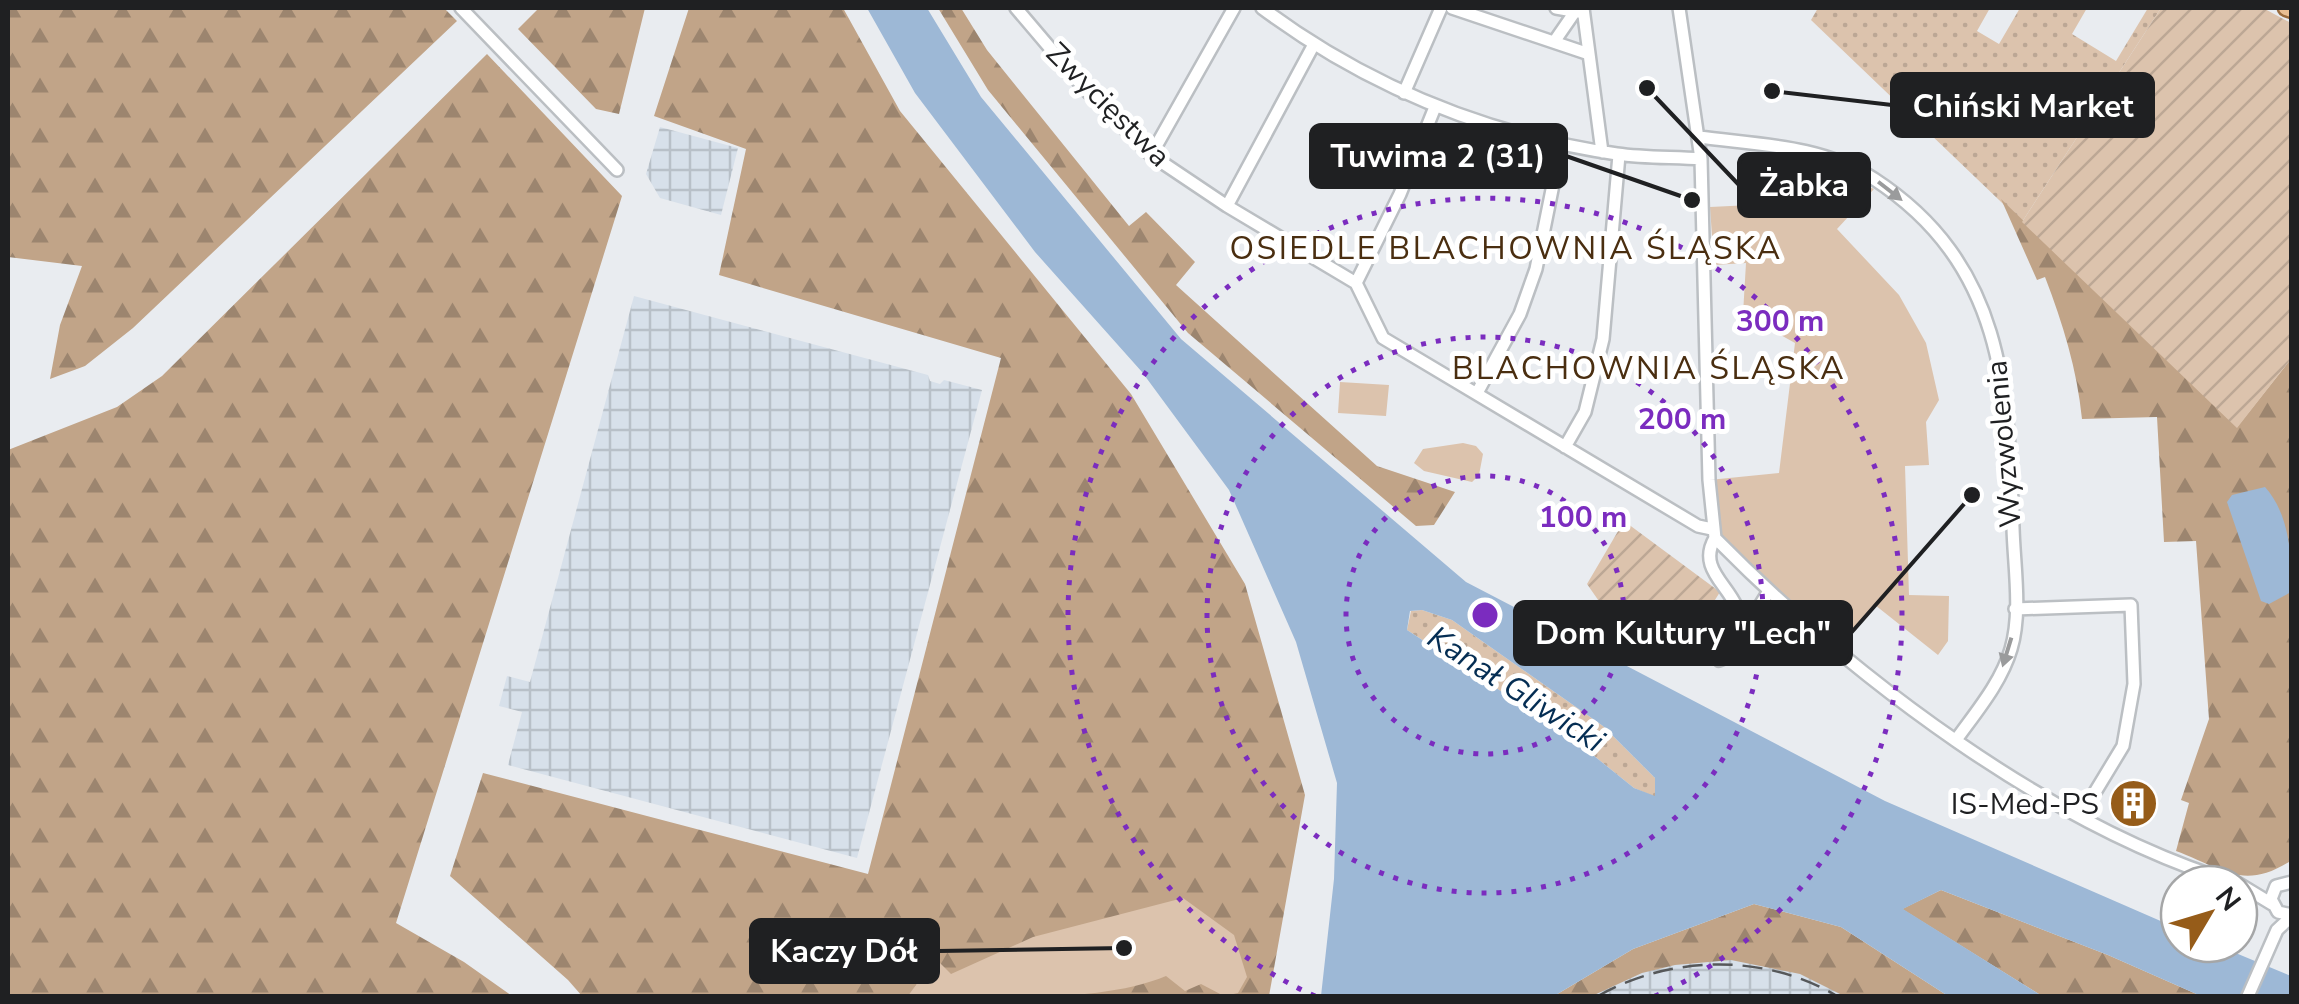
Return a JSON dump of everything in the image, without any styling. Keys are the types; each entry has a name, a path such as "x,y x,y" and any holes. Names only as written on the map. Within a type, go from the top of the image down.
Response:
{"street":[{"path":"461,8 617,170"},
{"name":"Zwycięstwa","path":"1016,8 1073,75 1152,155 1228,206 1356,282"},
{"path":"1152,155 1234,8"},
{"path":"1262,8 1313,46 1404,92 1522,136 1619,155 1701,159"},
{"path":"1404,92 1441,8"},
{"path":"1452,8 1589,54"},
{"path":"1556,8 1580,11"},
{"path":"1679,8 1701,159 1714,533 1710,563 1736,606 1710,647 1714,656 1724,660 1729,656 1769,590"},
{"path":"1554,42 1580,11"},
{"path":"1580,11 1602,152"},
{"path":"1228,206 1313,46"},
{"path":"1435,106 1400,194 1356,282 1383,338 1714,533 1769,590 1956,740 2080,817 2176,864"},
{"name":"Wyzwolenia","path":"1699,137 1770,144 1834,158 1886,188 1944,242 1989,321 2002,368 2010,448 2016,609 2011,648 1997,681 1956,740"},
{"path":"1477,393 1520,314 1536,269 1561,144"},
{"path":"1565,447 1585,412 1603,339 1619,155"},
{"path":"2016,609 2131,605 2134,684 2123,746 2080,817"},
{"path":"2259,883 2286,882"},
{"path":"2277,930 2271,894 2286,882"},
{"path":"2259,897 2284,915 2292,915"},
{"path":"2248,996 2277,930 2292,915"}],"shaded area":[{"path":"1818,8 1990,8 1977,31 1999,44 2020,8 2087,8 2072,34 2116,61 2148,8 2161,8 2022,222 1811,20"},
{"path":"2161,8 2263,8 2291,23 2291,359 2237,428 2022,222"},
{"path":"660,127 738,148 721,215 660,198 646,174"},
{"path":"1766,158 1813,164 1874,189 1837,229 1899,295 1926,343 1939,400 1926,422 1929,465 1905,466 1909,595 1949,596 1948,641 1938,655 1875,605 1838,648 1715,538 1709,480 1779,473 1795,343 1743,314 1746,263 1714,265 1710,207 1751,205 1749,175 1766,174"},
{"path":"634,296 928,375 930,381 940,384 944,380 982,390 857,858 508,765 522,712 499,706 507,676 530,682"},
{"path":"1340,382 1389,385 1386,416 1338,413"},
{"path":"1463,443 1476,446 1483,454 1479,475 1472,482 1424,471 1414,463 1423,449"},
{"path":"1624,521 1720,592 1682,652 1603,607 1587,584"},
{"path":"1422,610 1452,620 1603,726 1655,778 1655,797 1634,788 1568,735 1407,630 1411,611"},
{"path":"1183,898 1234,935 1247,977 1238,993 1224,996 1201,984 1185,991 1166,976 1139,985 1075,995 908,996 935,958 951,974 1033,937"},
{"path":"1786,956 1860,996 1585,996 1619,978 1703,958"}],"green space":[{"path":"8,8 444,8 457,21 133,328 85,366 50,379 60,325 82,266 8,257"},
{"path":"539,8 645,8 619,114 596,109 518,29"},
{"path":"689,8 843,8 900,111 1131,394 1245,584 1305,795 1269,996 582,996 450,876 483,773 868,874 1001,358 719,275 746,149 654,116"},
{"path":"938,8 961,8 987,50 1129,226 1146,212 1195,262 1176,285 1377,466 1455,492 1434,525 1416,526 1188,333 988,90"},
{"path":"487,54 622,196 396,923 464,962 512,996 8,996 8,450 117,407 162,376"},
{"path":"2001,199 2237,427 2291,359 2292,860 2275,869 2259,874 2259,864 2206,864 2176,851 2189,803 2181,800 2209,719 2196,541 2164,542 2157,417 2082,419 2073,364 2052,295 2045,277 2037,280"},
{"path":"1941,890 2201,996 2042,996 1902,909"},
{"path":"1754,904 1841,927 1948,996 1844,996 1800,974 1731,960 1675,965 1642,973 1592,996 1554,996 1633,949"}],"water":[{"path":"867,8 927,8 981,97 1181,339 1466,582 1885,801 2159,920 2159,964 2259,963 2291,976 2291,996 2201,996 1941,890 1903,909 2042,996 1948,996 1841,927 1754,904 1633,949 1554,996 1321,996 1334,879 1337,783 1296,642 1229,490 1142,372 1035,252 915,93","holes":["1422,610 1452,620 1603,726 1655,778 1655,796 1634,788 1568,735 1407,630 1410,611"]},
{"path":"2265,487 2280,510 2291,565 2291,592 2269,604 2261,601 2227,502 2232,495"}],"railway":[{"path":"1598,996 1656,973 1718,964 1779,972 1837,996"}],"place":[{"name":"Żabka","path":"1647,88"},
{"name":"Chiński Market","path":"1772,91"},
{"name":"Tuwima 2 (31)","path":"1692,200"},
{"name":"Dom Kultury \"Lech\"","path":"1972,495"},
{"name":"IS-Med-PS","path":"2134,804"},
{"name":"Kaczy Dół","path":"1124,948"}],"district":[{"name":"OSIEDLE BLACHOWNIA ŚLĄSKA","path":"1506,248"},
{"name":"BLACHOWNIA ŚLĄSKA","path":"1649,368"}],"water label":[{"name":"Kanał Gliwicki","path":"1516,689"}]}
